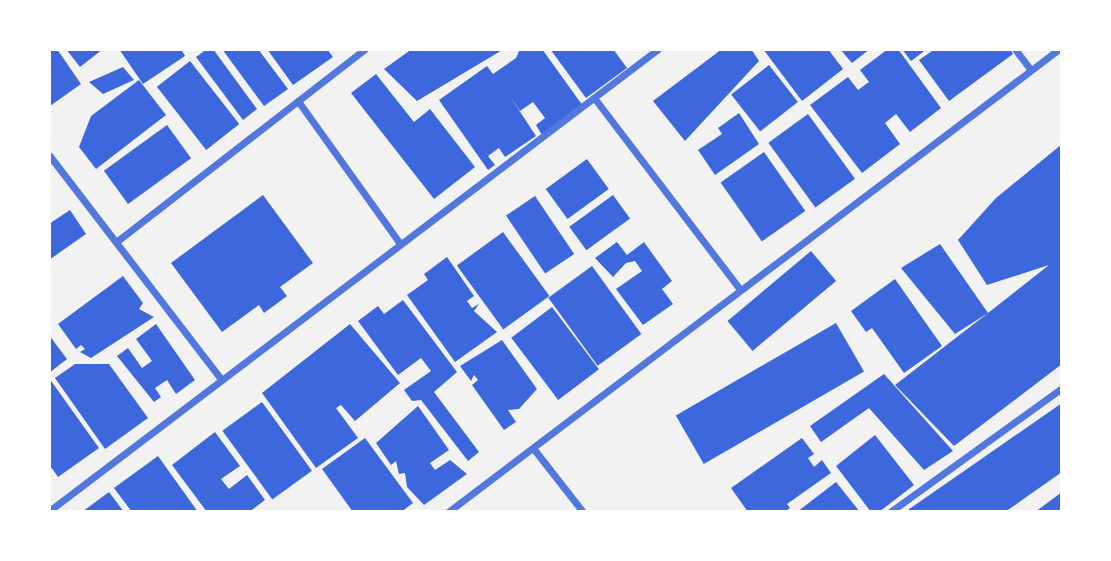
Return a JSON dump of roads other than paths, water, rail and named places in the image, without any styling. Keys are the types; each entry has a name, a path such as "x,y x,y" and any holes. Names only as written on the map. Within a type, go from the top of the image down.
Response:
{"street":[{"path":"116,242 365,49"},
{"path":"51,506 658,49"},
{"path":"1016,49 1031,70"},
{"path":"448,512 1059,49"},
{"path":"595,99 740,289"},
{"path":"298,101 399,242"},
{"path":"49,155 221,379"},
{"path":"890,512 1062,388"},
{"path":"533,448 583,512"}]}
